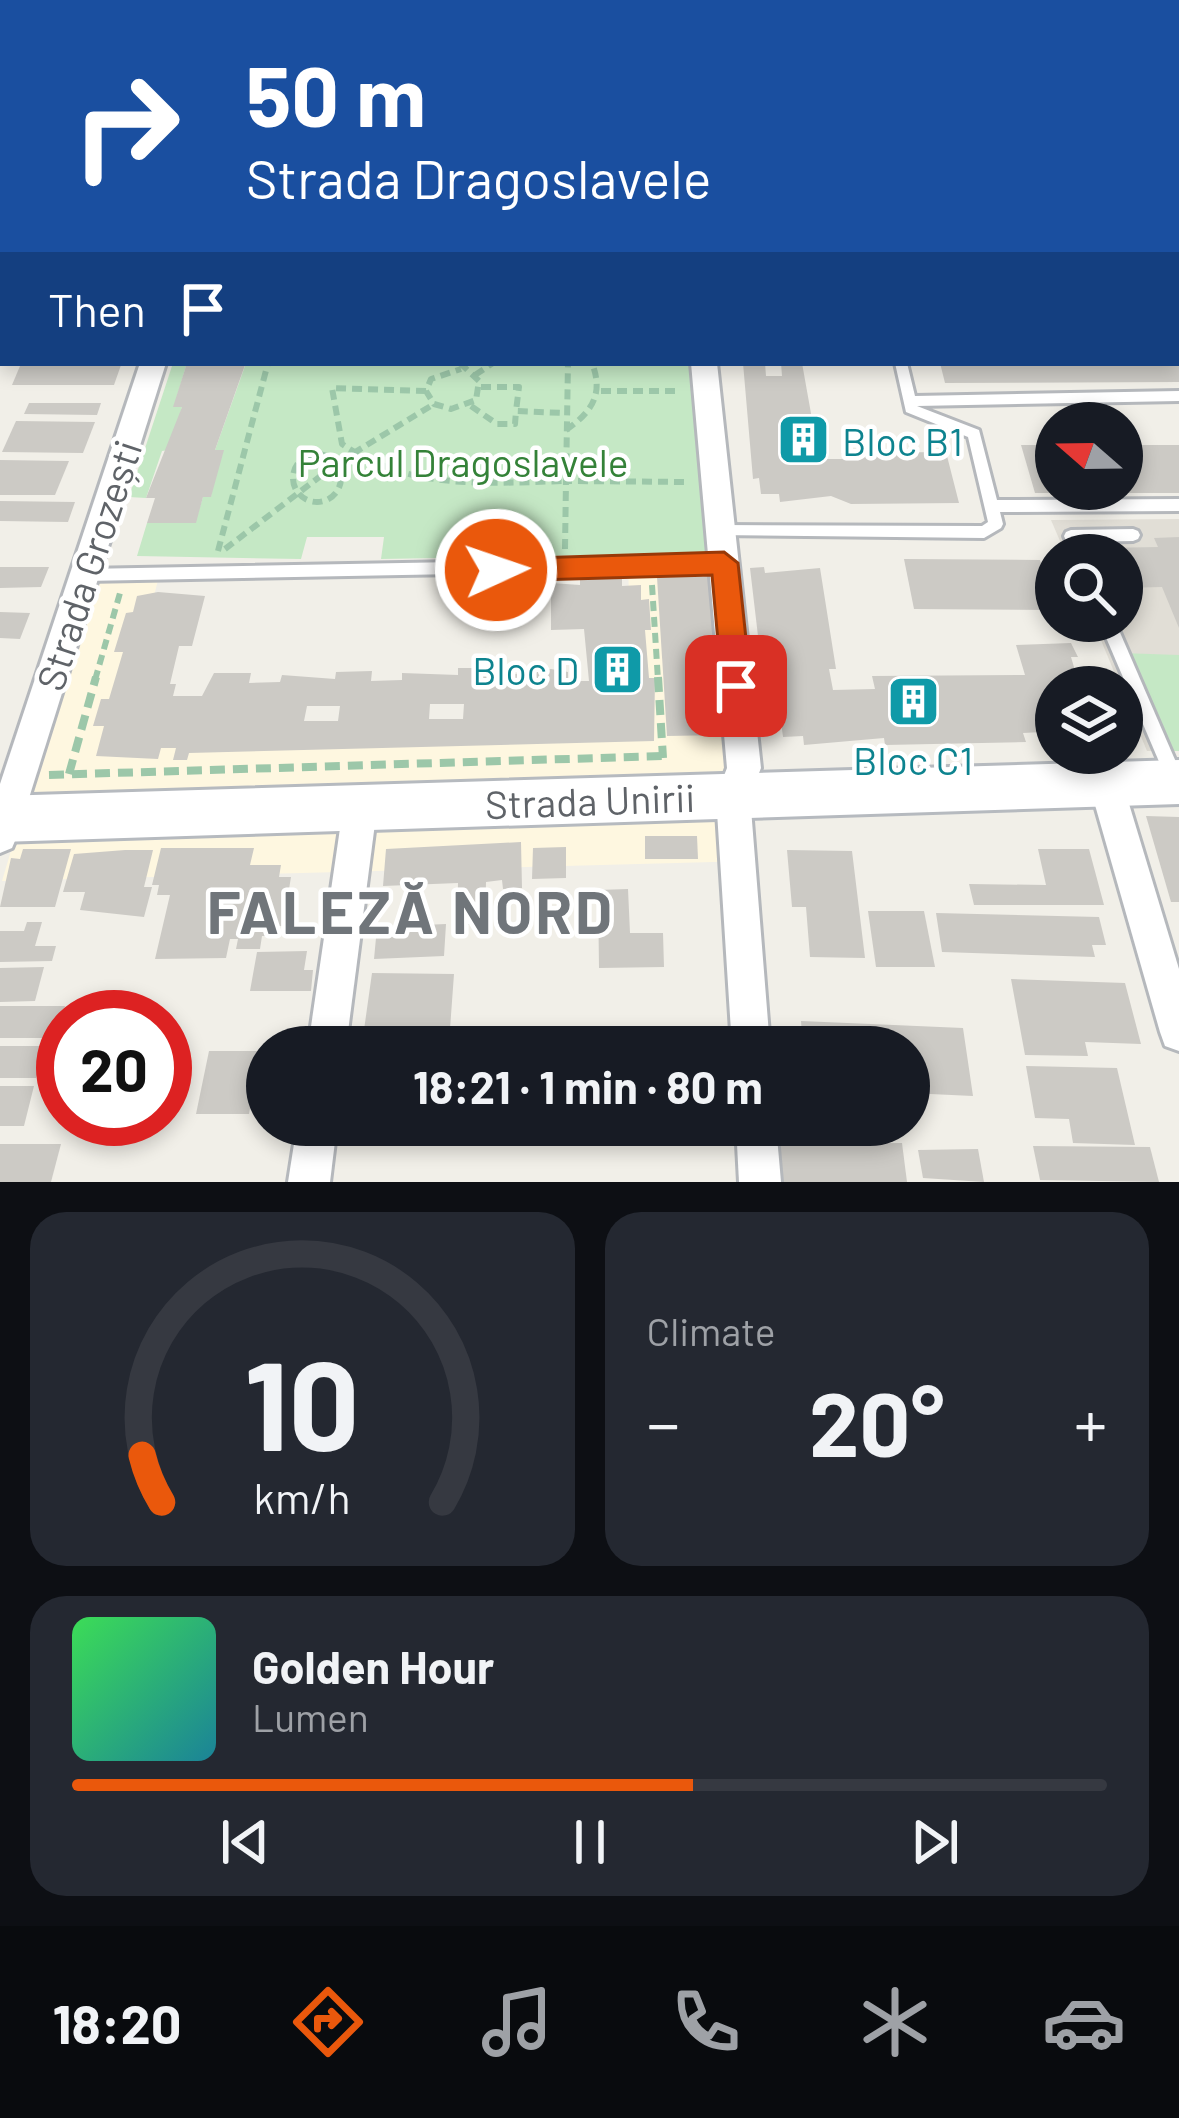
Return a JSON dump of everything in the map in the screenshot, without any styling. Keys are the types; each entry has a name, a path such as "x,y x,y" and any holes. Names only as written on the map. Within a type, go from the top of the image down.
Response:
{"street":[{"name":"Strada Grozești","path":"2,824 152,366"},
{"path":"705,377 744,768 733,796 749,1026"},
{"name":"Strada Unirii","path":"2,824 1177,782"},
{"path":"1106,784 1179,1032"},
{"path":"331,1026 360,808"},
{"path":"309,1182 314,1146"},
{"path":"757,1146 760,1182"}],"lane":[{"path":"721,531 984,532 995,524 974,434 952,422 925,418 909,401 902,366"},
{"path":"909,401 1179,396"},
{"path":"991,506 1179,505"},
{"path":"85,575 724,563"},
{"path":"1116,642 1177,782"}],"path":[{"path":"267,366 217,555 339,462 434,404"},
{"path":"426,392 437,374 460,366 475,375 481,387"},
{"path":"475,375 488,366"},
{"path":"565,567 568,366"},
{"path":"566,430 592,410 601,391 593,366"},
{"path":"601,391 705,377"},
{"path":"426,392 434,404 451,409 469,405 481,387"},
{"path":"469,405 497,424 514,424 518,387 481,387"},
{"path":"426,392 332,388 336,428 352,453 411,481 716,482"},
{"path":"448,422 451,409"},
{"path":"516,411 567,413"},
{"path":"316,457 339,462 345,474 334,494 316,499 298,496 290,484 299,464 316,457"},
{"path":"38,776 663,756 651,575"},
{"path":"69,774 121,589"}],"shaded area":[{"path":"1179,519 1179,751 1147,751 1143,666 1112,666 1102,642 1143,642 1143,534 1057,534 1051,520"},
{"path":"718,569 751,861 2,881 91,581 158,580 118,741 636,728 628,571"}],"green space":[{"path":"172,366 186,366 174,406 182,407 169,450 162,451 146,498 129,497"},
{"name":"Parcul Dragoslavele","path":"245,366 691,366 710,553 381,559 384,537 307,537 301,559 137,556 147,523 195,523 203,497 211,497 215,450"},
{"path":"1121,653 1179,655 1179,751 1163,751 1143,704 1143,666 1127,666"}],"building":[{"path":"20,366 121,366 114,385 12,385"},
{"path":"186,366 245,366 215,450 224,450 211,497 203,497 196,523 147,523 155,498 146,498 182,407 173,407"},
{"name":"Bloc B1","path":"743,366 765,366 766,376 782,376 781,366 803,366 817,447 805,448 807,459 842,459 841,453 946,452 959,503 851,504 831,496 780,502 779,494 761,494 759,478 753,479"},
{"path":"941,366 1179,366 1179,382 945,383"},
{"path":"29,403 101,403 97,415 24,414"},
{"path":"16,421 95,422 83,453 2,452"},
{"path":"1021,445 1035,445 1035,493"},
{"path":"1143,445 1179,445 1179,493 1143,493"},
{"path":"0,460 69,461 55,495 0,495"},
{"path":"0,501 75,502 68,522 0,521"},
{"path":"1179,537 1179,628 1162,587 1143,587 1143,547 1158,547 1154,538"},
{"path":"904,559 1035,560 1035,610 914,609"},
{"path":"0,567 49,567 41,587 0,588"},
{"name":"Bloc C1","path":"764,567 765,573 820,568 836,669 829,669 833,690 875,689 872,676 1025,675 1016,645 1071,643 1078,657 1071,657 1074,666 1035,666 1035,732 1023,733 1026,742 885,745 884,738 804,745 803,736 783,737 780,714 772,713 774,670 762,670 750,568"},
{"path":"708,576 723,735 667,736 657,577"},
{"name":"Bloc D","path":"622,578 622,586 641,585 641,600 649,599 651,630 645,630 649,678 655,678 654,741 189,753 187,760 173,760 176,748 161,748 158,759 96,756 104,726 93,726 101,699 109,699 123,652 114,652 126,613 133,612 137,596 158,592 205,596 192,646 179,646 170,684 176,684 173,696 202,696 214,673 251,673 249,683 280,682 282,675 335,679 336,672 372,671 371,681 402,680 402,673 458,675 458,668 494,668 494,677 551,669 568,672 568,681 589,681 584,629 551,630 551,583 580,585 580,579","holes":["430,704 464,704 463,719 429,719","307,706 340,706 338,721 304,721"]},
{"path":"0,612 30,613 20,639 0,638"},
{"path":"1146,816 1179,817 1179,902 1171,902"},
{"path":"645,836 697,836 698,859 645,859"},
{"path":"521,842 522,888 503,889 502,880 486,882 485,924 457,925 458,883 383,886 386,849"},
{"path":"566,847 566,878 532,879 533,848"},
{"path":"161,848 254,848 250,865 281,865 279,877 291,877 283,926 276,926 275,936 262,936 260,949 236,949 238,939 230,939 226,958 155,959 170,895 157,895 159,885 152,885"},
{"path":"23,849 71,849 55,907 0,907 11,858 20,859"},
{"path":"1038,849 1089,849 1104,905 974,905 969,884 1046,885"},
{"path":"153,850 144,887 152,887 144,917 80,910 85,892 63,892 74,854"},
{"path":"787,850 852,851 865,958 810,957 806,907 792,907"},
{"path":"628,889 630,933 663,933 664,967 599,968 598,890"},
{"path":"868,911 924,911 935,967 876,967"},
{"path":"936,913 1099,917 1106,945 1092,945 1095,957 942,952"},
{"path":"27,922 42,922 35,946 56,946 52,961 0,962 0,931 24,931"},
{"path":"446,924 444,956 374,959 377,927"},
{"path":"307,951 304,970 313,970 311,991 250,991 257,952"},
{"path":"44,967 35,1001 0,1002 0,968"},
{"path":"372,973 454,974 450,1026 365,1026"},
{"path":"1011,979 1125,983 1141,1044 1085,1042 1088,1056 1025,1055"},
{"path":"0,1006 36,1006 36,1038 0,1038"},
{"path":"801,1021 917,1026 801,1026"},
{"path":"930,1027 963,1028 973,1096 930,1094"},
{"path":"0,1046 36,1046 36,1078 0,1078"},
{"path":"209,1051 246,1051 246,1114 196,1114"},
{"path":"1026,1066 1117,1068 1135,1145 1073,1143 1069,1119 1035,1118"},
{"path":"0,1086 34,1086 24,1126 0,1126"},
{"path":"0,1144 60,1146 51,1182 0,1182"},
{"path":"776,1146 902,1146 907,1182 778,1182"},
{"path":"1033,1146 1150,1147 1159,1182 1040,1180"},
{"path":"978,1149 984,1182 923,1178 918,1150"}],"place":[{"name":"Bloc B1","path":"803,440"},
{"name":"Bloc D","path":"618,669"},
{"name":"Bloc C1","path":"913,702"}],"district":[{"name":"FALEZĂ NORD","path":"411,910"}],"route":[{"path":"496,570 724,563 736,686"}]}
